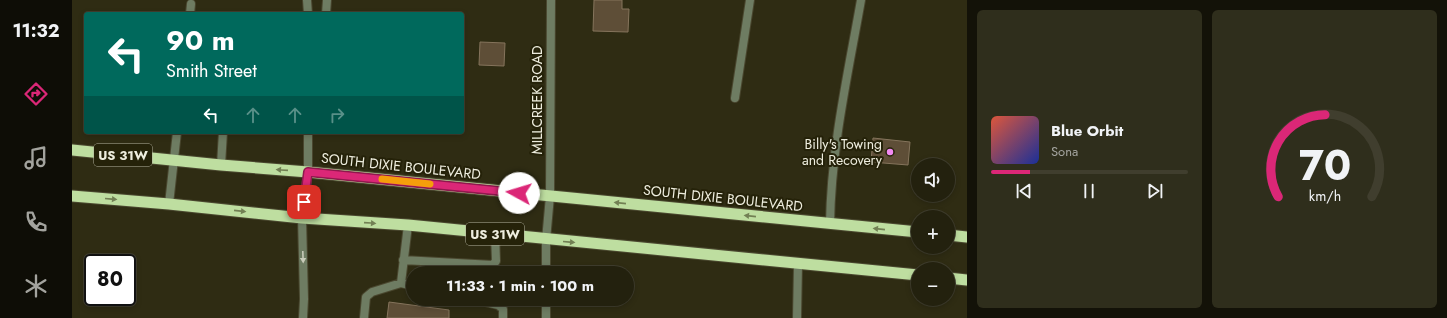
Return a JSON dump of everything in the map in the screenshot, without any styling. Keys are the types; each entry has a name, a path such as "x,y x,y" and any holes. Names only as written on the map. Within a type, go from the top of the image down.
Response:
{"highway":[{"name":"SOUTH DIXIE BOULEVARD","path":"72,150 911,231"},
{"name":"US 31W","path":"72,196 169,204 302,218 408,225 546,240 911,274"},
{"path":"955,236 967,237"},
{"path":"955,279 967,280"}],"street":[{"path":"307,0 308,12"},
{"path":"326,12 327,0"},
{"name":"MILLCREEK ROAD","path":"546,266 546,240 550,196 551,0"},
{"path":"735,98 750,0"},
{"path":"830,224 830,199 836,138 861,0"},
{"path":"190,12 191,4"},
{"path":"169,204 176,134"},
{"path":"221,165 223,134"},
{"path":"303,318 302,218 308,172 308,134"},
{"path":"401,283 408,225"},
{"path":"403,260 493,265 496,261 495,234"},
{"path":"797,318 798,264"},
{"path":"364,318 366,297 372,292 401,283 406,284"},
{"path":"499,306 503,309 503,318"},
{"path":"546,306 546,318"}],"building":[{"path":"594,0 622,0 622,9 629,9 628,32 593,31"},
{"path":"480,42 505,43 504,66 479,65"},
{"name":"Billy's Towing and Recovery","path":"873,138 910,142 908,165 871,162"},
{"path":"389,302 406,304 406,306 419,306 449,310 449,318 387,318"}],"slow traffic":[{"path":"382,179 430,184"}],"place":[{"name":"Billy's Towing and Recovery","path":"890,152"}],"route":[{"path":"304,202 308,172 519,193"}]}
